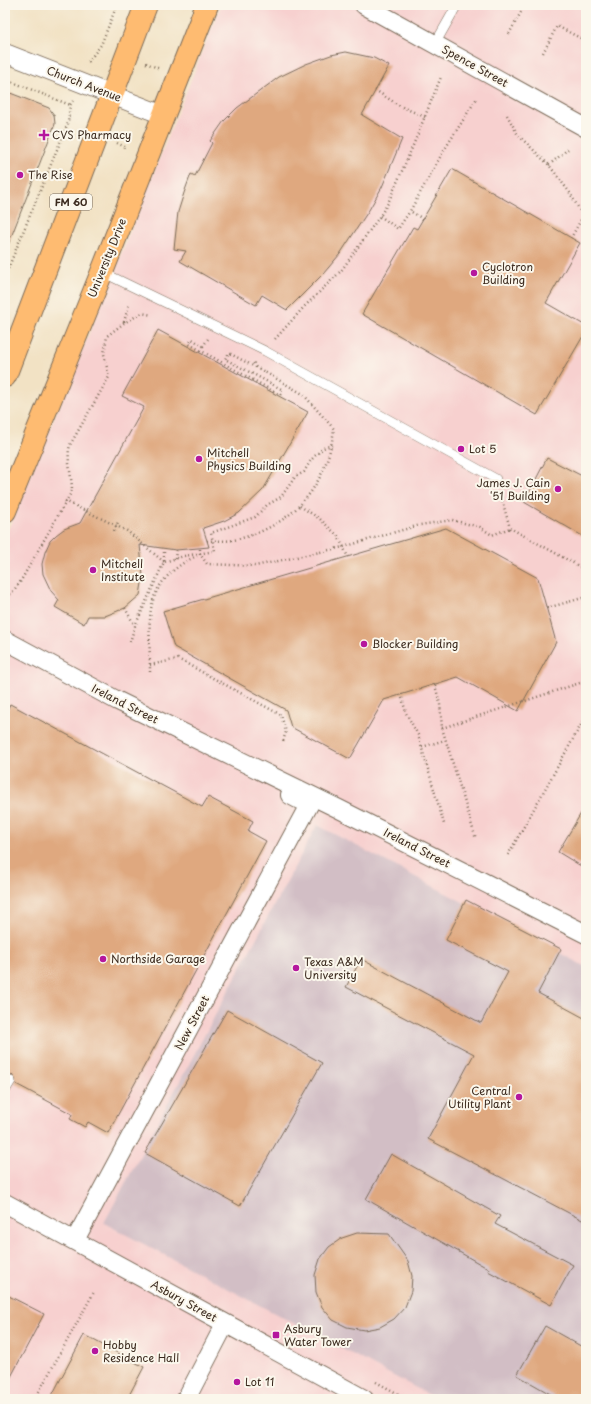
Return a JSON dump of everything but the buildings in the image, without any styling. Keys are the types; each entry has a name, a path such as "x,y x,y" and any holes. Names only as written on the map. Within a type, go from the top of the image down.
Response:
{"main road":[{"name":"FM 60","path":"5,376 146,5"},
{"name":"University Drive","path":"5,511 102,272 207,5"}],"street":[{"name":"Spence Street","path":"364,5 586,128"},
{"name":"Church Avenue","path":"5,53 164,115"},
{"name":"Ireland Street","path":"5,640 118,701 247,763 586,934"},
{"name":"Ireland Street","path":"247,763 282,790 309,805"},
{"name":"New Street","path":"75,1240 309,805"},
{"name":"Asbury Street","path":"5,1203 364,1399"},
{"path":"186,1399 225,1324"}],"lane":[{"path":"435,44 457,5"},
{"path":"102,272 265,351 496,479"},
{"path":"5,1091 10,1081"}],"path":[{"path":"88,62 101,45 117,5"},
{"path":"510,34 525,5"},
{"path":"543,53 557,26 586,42"},
{"path":"146,63 164,70"},
{"path":"265,351 304,307 341,270 380,216 388,203 441,78"},
{"path":"5,79 70,104"},
{"path":"375,90 400,106 425,117"},
{"path":"5,276 68,123 70,104 74,98"},
{"path":"380,216 398,229 410,211 443,152 477,98"},
{"path":"507,115 518,135 549,165 570,193 583,216 571,238"},
{"path":"113,142 125,146"},
{"path":"549,165 568,149"},
{"path":"410,211 424,219"},
{"path":"124,323 129,304"},
{"path":"5,601 19,584 72,491 72,477 68,455 70,445 108,377 104,354 107,336 124,323 142,313 155,315"},
{"path":"202,334 215,340"},
{"path":"207,541 236,540 261,532 277,524 300,506 317,484 328,461 334,429 303,394 229,353 225,359 283,390 280,395 188,344 192,339 203,346 209,337"},
{"path":"252,360 256,367"},
{"path":"164,562 184,556 215,551 211,533 256,517 267,505 280,497 295,477 304,472 311,460 323,448 332,445"},
{"path":"496,479 510,528 586,570"},
{"path":"65,502 127,531 164,562"},
{"path":"300,506 320,519 338,536 348,557"},
{"path":"114,530 119,520"},
{"path":"200,549 200,554 207,564 255,566 343,547 420,525 452,520 480,528 492,535 510,528"},
{"path":"130,642 135,626 164,562 164,550"},
{"path":"175,559 176,550"},
{"path":"150,672 152,604 156,594 162,583 179,565 200,554"},
{"path":"546,608 586,597"},
{"path":"125,608 135,626"},
{"path":"150,665 178,659 281,715 286,732 283,741"},
{"path":"442,728 586,681"},
{"path":"435,684 440,704 442,728 445,740 476,839"},
{"path":"401,694 406,712 418,735 422,747 444,824"},
{"path":"508,856 586,716"},
{"path":"422,747 445,740"},
{"path":"35,1399 94,1292"}],"shaded area":[{"name":"Texas A&M University","path":"221,5 586,5 586,1399 5,1399 5,537 90,331"},
{"name":"Central Utility Plant","path":"317,825 586,967 586,1399 437,1399 104,1223"}],"place":[{"name":"CVS Pharmacy","path":"44,135"},
{"name":"The Rise","path":"20,175"},
{"name":"Cyclotron Building","path":"474,273"},
{"name":"Lot 5","path":"461,449"},
{"name":"Mitchell Physics Building","path":"199,459"},
{"name":"James J. Cain '51 Building","path":"558,489"},
{"name":"Mitchell Institute","path":"93,570"},
{"name":"Blocker Building","path":"364,644"},
{"name":"Northside Garage","path":"103,959"},
{"name":"Texas A&M University","path":"296,968"},
{"name":"Central Utility Plant","path":"519,1097"},
{"name":"Asbury Water Tower","path":"276,1335"},
{"name":"Hobby Residence Hall","path":"95,1351"},
{"name":"Lot 11","path":"237,1382"}]}
